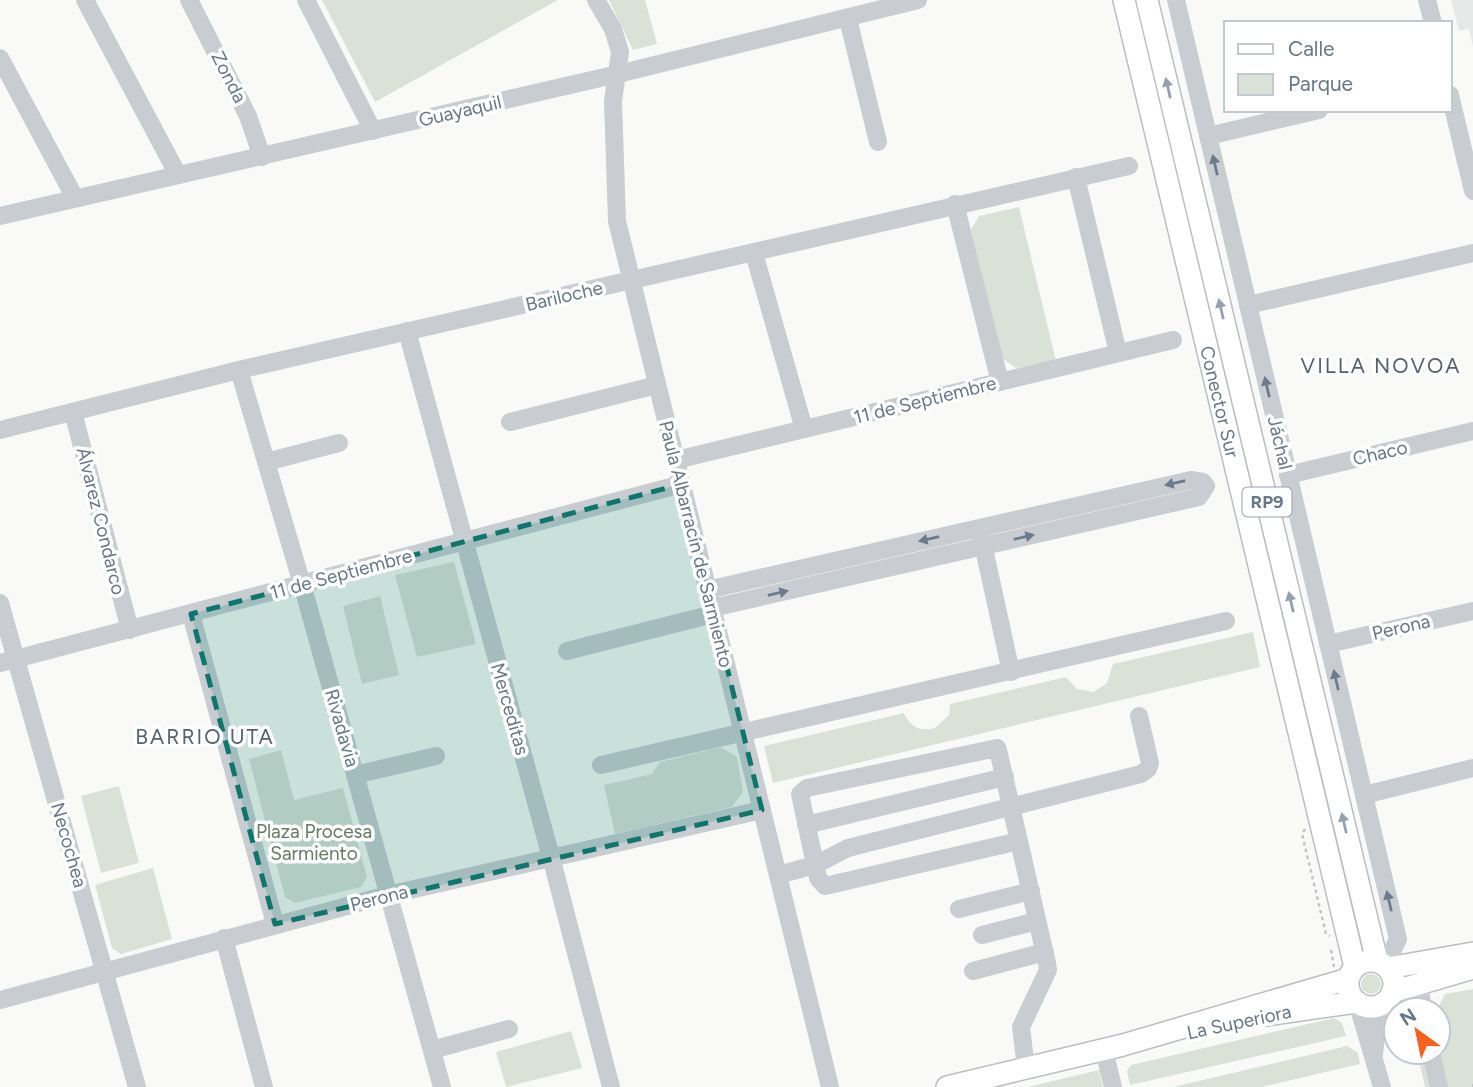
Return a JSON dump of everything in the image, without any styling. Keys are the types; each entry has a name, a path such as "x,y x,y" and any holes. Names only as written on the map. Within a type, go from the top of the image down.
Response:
{"main road":[{"name":"Conector Sur","path":"1124,0 1352,973"},
{"name":"Conector Sur","path":"1147,0 1384,965"},
{"path":"1382,1000 1369,1007 1356,1002 1348,990 1352,973 1363,962 1384,965 1473,953"},
{"path":"1384,965 1394,980 1389,996"},
{"path":"1391,996 1419,984 1473,968"},
{"name":"La Superiora","path":"1114,1048 1352,973"},
{"name":"La Superiora","path":"947,1087 1282,1012 1356,1002"}],"street":[{"path":"85,0 178,175"},
{"name":"Zonda","path":"189,0 248,116 262,157"},
{"path":"306,0 373,131"},
{"name":"Paula Albarracín de Sarmiento","path":"596,0 613,29 620,52 613,101 614,194 631,281 830,1087"},
{"name":"Guayaquil","path":"0,216 618,74 918,0"},
{"name":"Jáchal","path":"1176,0 1398,939 1384,965"},
{"path":"1427,0 1432,21"},
{"path":"848,19 878,142"},
{"path":"0,58 75,198"},
{"path":"1452,104 1473,191"},
{"path":"1208,136 1310,112"},
{"name":"Bariloche","path":"0,430 239,370 1129,166"},
{"path":"1076,177 1118,353"},
{"path":"955,204 1000,382"},
{"path":"754,253 804,429"},
{"path":"1248,305 1473,253"},
{"name":"Merceditas","path":"407,331 611,1087"},
{"name":"11 de Septiembre","path":"676,460 1173,340"},
{"name":"Rivadavia","path":"239,370 302,584 442,1087"},
{"path":"510,422 657,385"},
{"name":"Álvarez Condarco","path":"74,412 130,629"},
{"name":"Chaco","path":"1288,475 1473,431"},
{"path":"266,462 339,443"},
{"path":"567,651 712,611 1199,497 1206,486 1203,482 1191,480 707,590"},
{"name":"11 de Septiembre","path":"8,661 682,484"},
{"path":"980,528 1011,672"},
{"name":"Necochea","path":"0,603 8,661 106,973 137,1087"},
{"name":"Perona","path":"1328,644 1473,611"},
{"path":"191,614 275,924"},
{"path":"601,765 1226,621"},
{"path":"778,875 815,865 848,848 1012,807 1148,769 1150,763 1139,716"},
{"path":"1019,841 825,886 820,883 815,865 800,794 807,788 993,747 999,750 1048,970 1020,1034 1026,1069"},
{"path":"355,775 436,756"},
{"path":"1364,795 1473,768"},
{"path":"806,825 1005,777"},
{"name":"Perona","path":"0,1000 388,895 762,810"},
{"path":"959,909 1031,891"},
{"path":"982,935 1037,921"},
{"path":"224,938 264,1087"},
{"path":"973,971 1045,952"},
{"path":"1419,984 1421,996"},
{"path":"1356,1002 1382,1087"},
{"path":"1374,1054 1377,1028 1382,1015"},
{"path":"432,1051 509,1029"},
{"path":"1113,1087 1114,1048"},
{"path":"1434,1066 1439,1087"}],"highlighted area":[{"path":"682,484 762,810 275,924 191,614"}],"shaded area":[{"path":"1451,0 1473,0 1473,47 1469,29 1459,31"}],"green space":[{"path":"322,0 558,0 375,102"},
{"path":"609,0 645,0 657,44 633,50"},
{"path":"1139,19 1148,44 1361,934 1357,935"},
{"path":"1019,207 1056,361 1016,368 1003,359 971,230 979,216"},
{"path":"454,562 476,644 417,657 395,575"},
{"path":"380,596 399,675 362,684 343,606"},
{"path":"1253,632 1260,667 773,783 764,746 904,713 916,727 935,728 949,715 950,704 1066,677 1077,689 1093,692 1107,683 1113,664"},
{"path":"721,747 737,757 743,791 732,807 615,834 604,785 652,774 660,762"},
{"name":"Plaza Procesa Sarmiento","path":"281,750 294,800 343,788 367,877 361,887 295,903 285,897 249,759"},
{"path":"119,786 139,863 101,873 81,796"},
{"path":"153,868 172,939 121,954 112,948 95,885"},
{"path":"1367,974 1375,974 1381,984 1375,994 1367,994 1361,988 1361,980"},
{"path":"1473,989 1473,1087 1425,1087 1420,1066 1452,1066 1452,996 1444,996"},
{"path":"1334,1018 1342,1023 1346,1036 1130,1085 1127,1071 1131,1065"},
{"path":"571,1031 582,1068 506,1087 496,1052"},
{"path":"1347,1046 1358,1053 1360,1064 1261,1087 1173,1087"},
{"path":"1099,1070 1103,1087 1028,1087"}],"district":[{"name":"VILLA NOVOA","path":"1381,365"},
{"name":"BARRIO UTA","path":"205,736"}]}
